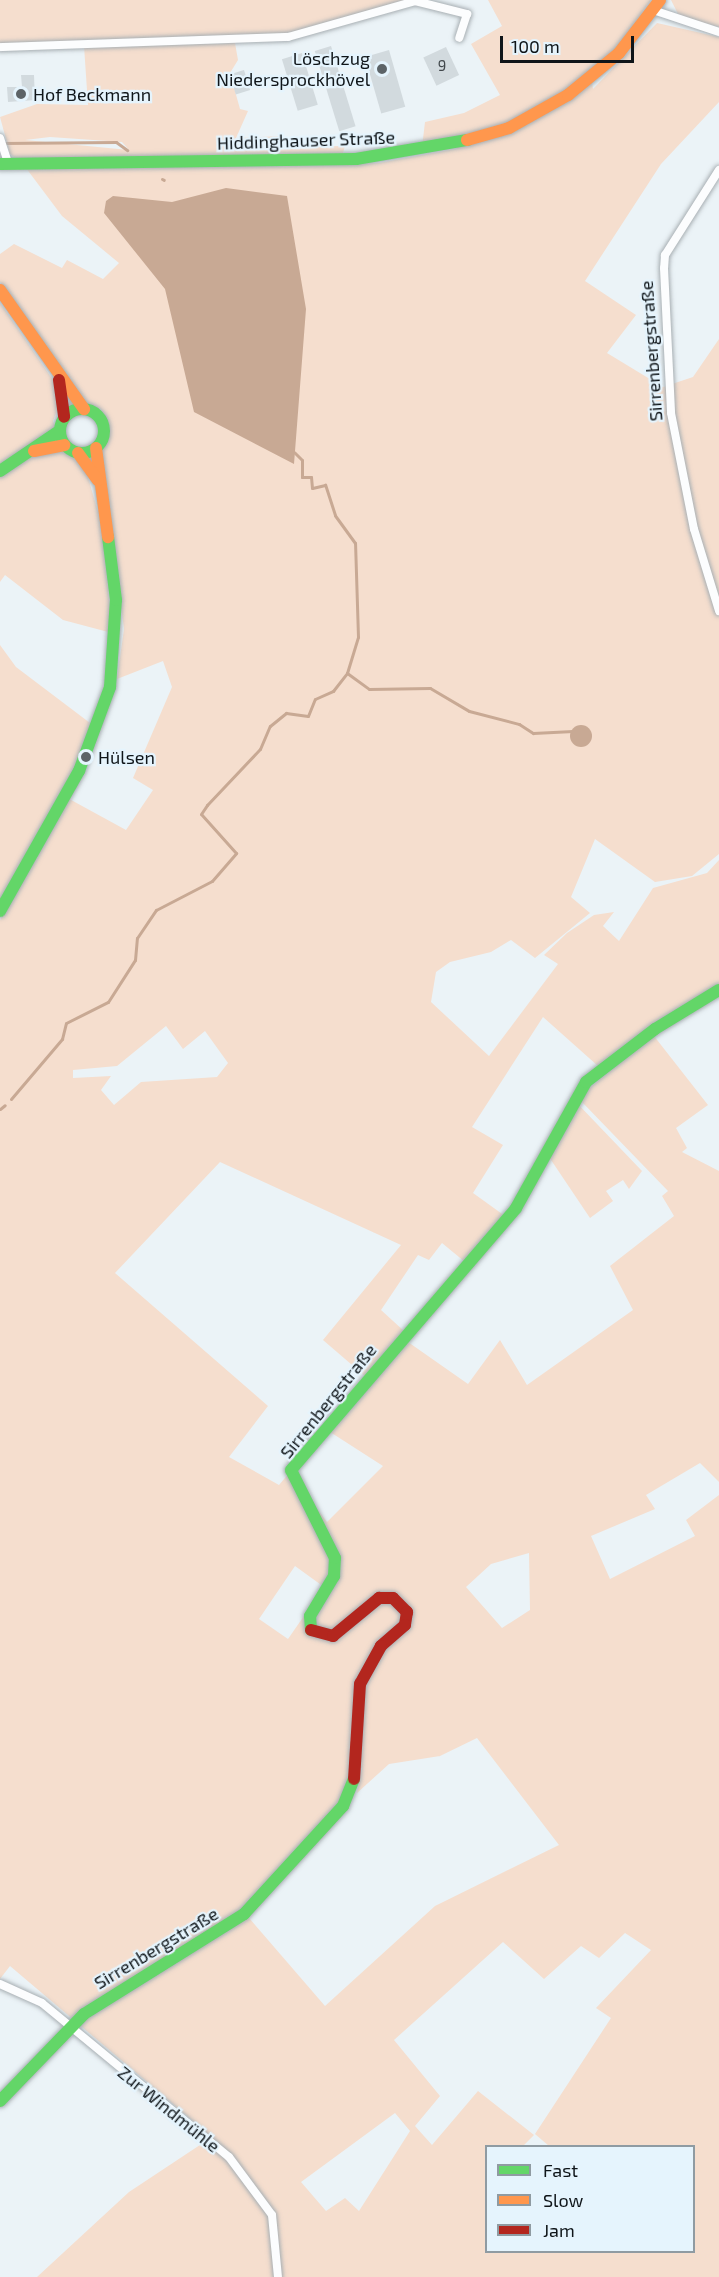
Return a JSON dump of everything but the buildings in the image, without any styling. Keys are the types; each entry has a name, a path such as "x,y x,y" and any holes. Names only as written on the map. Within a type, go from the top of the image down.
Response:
{"street":[{"path":"0,47 288,37 416,0 466,14 459,38"},
{"path":"656,5 719,32"},
{"name":"Hiddinghauser Straße","path":"1,143 4,163 335,160 442,148 509,128 568,96 619,53 656,5"},
{"name":"Sirrenbergstraße","path":"719,170 664,255 664,268 671,413 694,529 719,611"},
{"path":"0,290 58,376 84,409 103,424 96,448 98,482 116,600 110,687 79,771 0,911"},
{"path":"0,471 34,451 59,431 64,417 58,376"},
{"path":"64,417 84,409"},
{"path":"59,431 64,445 78,453 98,482"},
{"path":"34,451 64,445"},
{"path":"78,453 96,448"},
{"name":"Sirrenbergstraße","path":"0,2100 69,2030 102,2001 244,1914 343,1806 358,1768 360,1684 381,1646 405,1625 407,1612 393,1598 379,1598 350,1627 333,1636 311,1633 310,1616 334,1576 335,1558 291,1470 516,1208 586,1082 655,1029 719,990"},
{"name":"Zur Windmühle","path":"0,1984 42,2003 69,2030 195,2124 264,2198 276,2226 278,2277"}],"shaded area":[{"path":"0,0 409,0 289,34 0,46"},
{"path":"488,0 651,0 611,55 567,91 522,118 422,147 425,122 464,113 500,95 471,44 502,26"},
{"path":"671,0 719,0 719,27 679,16"},
{"path":"657,23 719,37 719,102 661,164 585,281 636,315 607,353 663,387 693,377 719,339 719,854 692,876 655,882 595,839 571,897 590,913 535,958 511,940 491,952 450,962 436,972 431,1002 489,1056 558,964 544,955 567,933 594,915 614,912 603,926 619,941 653,888 707,873 719,860 719,984 598,1066 543,1017 472,1127 503,1145 473,1193 505,1216 465,1262 442,1243 429,1260 418,1255 381,1310 404,1331 366,1377 323,1340 401,1245 220,1162 115,1273 268,1406 229,1457 279,1485 290,1472 327,1522 383,1466 327,1430 408,1342 468,1384 500,1340 527,1385 633,1310 610,1266 674,1216 662,1196 668,1191 582,1102 582,1094 654,1036 708,1105 676,1128 687,1148 682,1152 719,1171 719,1482 700,1463 646,1495 655,1509 591,1536 610,1579 695,1536 686,1520 719,1495 719,2277 37,2277 129,2192 212,2137 10,1966 0,1979 0,920 38,856 0,903 0,645 16,667 94,726 62,795 126,830 153,790 133,778 172,687 163,661 117,679 124,629 101,450 109,425 101,409 84,402 0,282 0,254 14,244 62,268 67,260 103,279 119,263 62,216 26,168 316,166 379,163 455,149 592,82 593,89","holes":["166,1026 183,1049 205,1031 228,1063 217,1077 141,1082 114,1105 101,1090 111,1076 73,1078 73,1070 117,1066","529,1553 530,1610 502,1628 466,1587 491,1564","295,1566 324,1587 288,1639 259,1619","477,1738 559,1845 435,1906 325,2006 243,1911 350,1790 355,1768 362,1768 357,1793 389,1764 440,1756","625,1933 651,1950 596,2008 611,2018 535,2134 548,2145 695,2145 695,2253 485,2253 485,2145 524,2145 534,2135 478,2091 432,2145 415,2126 440,2096 394,2040 503,1942 544,1979 581,1946 599,1958","395,2113 410,2131 359,2211 345,2198 326,2211 301,2182"]},
{"path":"235,43 238,60 230,73 240,109 248,111 236,138 284,136 285,147 345,146 343,153 17,159 10,154 0,117 37,104 88,105 84,46","holes":["50,137 122,142 129,150 25,140"]},
{"path":"226,188 287,196 306,309 294,464 194,412 165,289 104,213 106,201 113,196 172,202"},
{"path":"0,303 55,383 58,408 53,421 64,452 85,467 102,526 112,633 63,620 5,575 0,582"},
{"path":"577,725 585,725 592,732 592,740 585,747 577,747 570,740 570,732"},
{"path":"575,1101 642,1171 629,1189 623,1180 606,1191 613,1201 590,1218 549,1157"}],"waterway":[{"path":"3,143 116,142 127,150"},
{"path":"11,1099 62,1039 66,1023 108,1002 135,960 137,938 156,910 212,881 236,853 201,814 207,805 260,749 270,726 286,713 308,716 315,699 333,691 347,673 358,637 355,543 335,515 325,485 312,488 311,477 302,477 302,460 294,452"},
{"path":"347,673 369,689 430,688 469,711 519,724 533,733 573,731"},
{"path":"0,1109 5,1105"}],"traffic: fast":[{"path":"0,164 356,159 467,140"},
{"path":"82,409 98,415 104,431 98,447 82,453 66,447 60,431 66,415 82,409"},
{"path":"0,471 59,431"},
{"path":"0,911 79,771 110,687 116,600 108,537"},
{"path":"311,1630 310,1616 334,1576 335,1558 291,1470 516,1208 586,1082 655,1029 719,990"},
{"path":"0,2101 84,2014 244,1914 343,1806 354,1779"}],"traffic: slow":[{"path":"467,140 509,128 568,95 619,53 660,0"},
{"path":"0,290 84,409"},
{"path":"34,451 64,445"},
{"path":"96,448 108,537"},
{"path":"78,453 98,481"}],"traffic: jam":[{"path":"59,380 64,417"},
{"path":"311,1630 333,1636 379,1598 393,1598 407,1612 405,1625 381,1646 360,1684 354,1779"}],"place":[{"name":"Löschzug Niedersprockhövel","path":"382,69"},
{"name":"Hof Beckmann","path":"21,94"},
{"name":"Hülsen","path":"86,757"}]}
